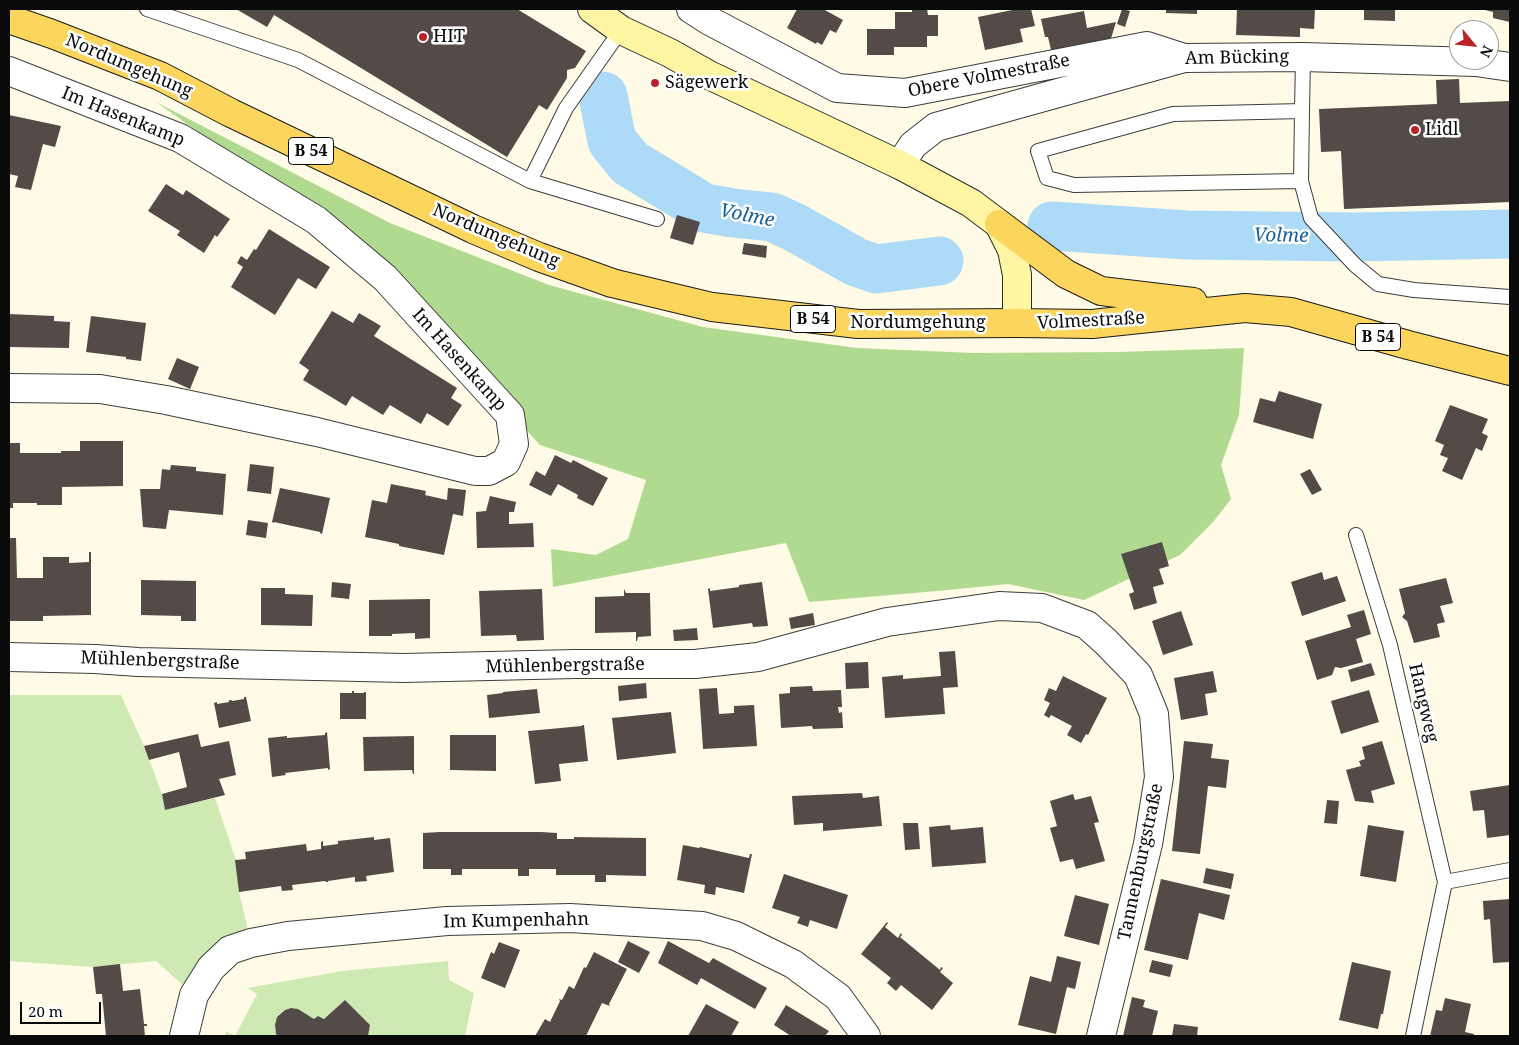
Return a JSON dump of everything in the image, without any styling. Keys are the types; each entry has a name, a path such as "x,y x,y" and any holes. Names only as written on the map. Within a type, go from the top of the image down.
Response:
{"main road":[{"name":"Volmestraße","path":"592,9 621,30 670,53 709,75 900,165 971,203 999,224 1012,250 1017,275 1017,323 1092,324 1245,308 1290,312 1510,371"},
{"name":"Nordumgehung","path":"9,19 160,76 231,113 473,229 612,283 712,307 858,324 1017,323"},
{"path":"999,224 1066,274 1102,291 1245,308"}],"street":[{"name":"Obere Volmestraße","path":"691,9 708,20 837,88 905,93 1147,46 1184,58"},
{"name":"Am Bücking","path":"900,165 914,145 936,127 1184,58 1303,57 1476,62 1510,67"},
{"name":"Im Hasenkamp","path":"9,71 180,138 316,220 385,278 510,415 514,444 506,462 489,471 475,471 317,432 166,400 100,389 9,388"},
{"name":"Mühlenbergstraße","path":"9,657 404,668 695,664 758,657 887,622 999,606 1042,608 1087,625 1106,642"},
{"name":"Tannenburgstraße","path":"1101,1036 1148,844 1159,777 1154,714 1138,675 1106,642"},
{"name":"Im Kumpenhahn","path":"184,1036 194,995 211,968 230,950 251,943 288,936 447,921 570,918 702,926 736,936 793,964 838,997 866,1036"}],"lane":[{"path":"147,9 298,60 530,181 657,218"},
{"path":"530,181 566,108 621,30"},
{"path":"1303,57 1301,181 1311,218 1355,265 1378,284 1414,290 1510,297"},
{"path":"1301,181 1074,185 1046,178 1038,151 1173,114 1302,111"},
{"name":"Hangweg","path":"1356,536 1390,645 1445,882 1413,1036"},
{"path":"1445,882 1510,870"}],"green space":[{"path":"156,102 390,223 549,285 703,327 857,348 974,353 1117,352 1244,348 1239,415 1221,465 1231,499 1214,521 1180,555 1084,600 1008,584 809,602 786,543 553,587 551,549 596,555 628,539 646,480 540,445 473,371 378,259"},
{"path":"9,695 121,695 144,746 162,794 165,810 215,798 236,860 239,892 251,943 194,995 156,961 93,967 9,961"},
{"path":"448,961 449,980 474,993 465,1036 368,1035 370,1025 345,1000 324,1019 318,1016 314,1019 298,1009 284,1010 277,1017 275,1031 278,1036 235,1036 257,994 247,988 342,971"},
{"path":"225,1031 235,1036 227,1036"}],"building":[{"path":"236,9 517,9 586,51 575,68 567,70 567,78 547,110 539,105 507,157 274,15 267,27"},
{"path":"797,9 823,9 843,20 836,33 830,30 822,45 817,42 816,44 787,28"},
{"path":"912,9 927,9 928,15 938,15 938,36 927,36 927,47 894,47 894,55 867,55 867,29 895,29 895,12 912,12"},
{"path":"1017,9 1031,9 1035,26 1020,29 1023,42 985,50 978,17"},
{"path":"1122,9 1130,11 1125,27 1117,24"},
{"path":"1166,9 1197,9 1197,14 1166,13"},
{"path":"1237,9 1315,9 1314,29 1300,28 1300,37 1236,35"},
{"path":"1364,9 1395,9 1395,21 1364,20"},
{"path":"1481,9 1510,9 1510,22 1493,18 1493,12"},
{"path":"1084,11 1087,28 1116,22 1110,42 1052,54 1048,37 1045,37 1041,19"},
{"name":"Lidl","path":"1459,79 1460,103 1510,101 1510,202 1344,209 1341,151 1321,152 1319,109 1437,104 1436,80"},
{"path":"9,115 61,126 55,147 43,144 31,190 15,187 18,176 9,174"},
{"path":"166,184 183,195 186,190 230,219 217,237 215,235 204,253 177,235 180,231 148,211"},
{"path":"677,215 700,222 693,245 670,238"},
{"path":"269,229 330,267 316,289 298,278 275,315 231,287 243,267 237,263 241,256 247,260 254,249 256,250"},
{"path":"744,243 767,246 766,258 742,254"},
{"path":"332,311 353,323 359,313 381,326 374,336 457,388 451,398 462,405 448,426 427,413 421,424 390,405 383,415 352,396 346,406 303,380 309,370 299,363"},
{"path":"9,314 54,316 54,321 70,322 69,348 9,347"},
{"path":"91,316 146,323 141,361 126,359 126,357 86,352"},
{"path":"177,358 199,367 190,389 168,379"},
{"path":"1279,391 1322,404 1313,439 1253,422 1260,398 1275,402"},
{"path":"1450,405 1488,419 1482,433 1488,436 1482,451 1476,448 1462,480 1442,471 1448,458 1440,455 1444,445 1435,441"},
{"path":"80,441 123,441 123,486 62,487 62,505 13,503 13,508 9,508 9,443 20,443 20,453 61,453 61,451 80,451"},
{"path":"555,455 571,463 573,460 608,478 593,506 577,498 578,495 558,484 551,496 529,485 536,471 545,476"},
{"path":"250,464 274,467 271,494 247,491"},
{"path":"171,465 196,467 196,471 226,474 223,515 169,510 166,529 143,527 140,489 160,489 162,469 170,470"},
{"path":"1310,469 1322,490 1312,495 1300,474"},
{"path":"391,484 426,491 425,495 447,500 448,488 466,490 463,516 453,514 444,555 365,537 372,500 387,503"},
{"path":"280,488 330,498 322,534 272,522"},
{"path":"490,496 516,502 514,512 509,512 509,524 533,523 534,547 477,548 476,512 486,511"},
{"path":"248,520 268,523 266,538 246,535"},
{"path":"9,538 16,538 17,578 43,578 43,557 69,557 69,563 89,562 89,552 91,552 91,615 43,616 43,621 9,621"},
{"path":"1162,542 1169,566 1159,569 1164,584 1153,587 1157,603 1134,610 1129,594 1134,592 1121,554"},
{"path":"1322,572 1324,580 1337,576 1346,601 1302,616 1291,582"},
{"path":"1446,578 1453,603 1440,606 1445,622 1437,624 1440,637 1414,643 1407,621 1402,617 1405,613 1399,589"},
{"path":"141,580 196,581 196,621 181,621 181,616 141,615"},
{"path":"332,582 351,584 349,599 331,597"},
{"path":"762,582 768,626 753,627 752,623 713,628 708,589 710,588 710,591"},
{"path":"261,588 285,588 285,594 313,595 312,626 261,625"},
{"path":"542,589 544,640 517,641 516,635 481,636 479,591"},
{"path":"624,589 626,593 650,593 651,636 638,637 636,641 636,632 595,633 595,597 624,596"},
{"path":"430,599 430,638 415,639 415,633 369,636 369,600"},
{"path":"1364,610 1371,634 1356,639 1363,662 1341,668 1335,667 1332,675 1317,680 1305,641 1351,627 1347,615"},
{"path":"1181,611 1193,645 1163,655 1152,621"},
{"path":"813,613 815,625 791,629 789,618"},
{"path":"697,628 698,640 674,641 673,630"},
{"path":"955,651 958,687 943,688 945,714 885,718 882,677 903,675 903,679 941,676 939,652"},
{"path":"868,662 869,688 846,689 845,663"},
{"path":"1371,663 1375,675 1351,682 1348,670"},
{"path":"1213,671 1217,692 1205,694 1208,715 1181,720 1174,678"},
{"path":"1063,676 1107,698 1088,735 1086,734 1081,743 1067,735 1072,726 1051,715 1049,718 1044,715 1050,703 1044,700 1049,688 1056,691"},
{"path":"646,683 647,698 619,701 618,686"},
{"path":"812,686 813,691 841,690 842,707 838,707 839,713 842,712 843,728 813,729 812,726 781,728 779,694 790,693 790,687"},
{"path":"717,688 719,714 734,713 734,706 754,705 757,746 703,749 699,689"},
{"path":"537,689 540,713 489,718 487,695"},
{"path":"1369,690 1379,722 1341,734 1331,701"},
{"path":"352,691 354,693 366,692 366,719 340,719 340,693 352,693"},
{"path":"246,697 251,721 219,728 214,703 244,699"},
{"path":"671,712 676,753 617,760 612,718"},
{"path":"584,725 588,761 559,764 561,781 535,784 528,731"},
{"path":"327,732 330,769 285,773 286,775 272,777 268,738 325,735"},
{"path":"198,734 201,747 229,741 236,775 219,779 225,795 165,810 162,794 187,787 179,752 149,760 144,746"},
{"path":"450,735 496,735 496,771 450,770"},
{"path":"414,736 414,774 412,770 364,771 363,737"},
{"path":"1184,741 1213,744 1211,758 1229,760 1226,788 1208,786 1200,854 1172,851"},
{"path":"1382,741 1395,784 1371,791 1374,803 1355,801 1346,770 1361,766 1359,761 1365,759 1362,747"},
{"path":"1510,785 1510,835 1487,838 1484,810 1473,811 1470,791"},
{"path":"862,793 863,798 879,796 882,826 823,831 823,823 794,825 792,796"},
{"path":"1073,794 1075,800 1091,796 1099,822 1094,823 1105,861 1076,869 1073,859 1060,862 1050,828 1057,826 1050,801"},
{"path":"1327,800 1339,801 1337,824 1324,823"},
{"path":"903,823 918,823 920,849 905,850"},
{"path":"950,825 951,830 983,827 986,863 932,867 929,827"},
{"path":"1368,825 1404,831 1396,882 1360,876"},
{"path":"541,832 557,833 557,839 574,839 574,837 646,838 646,876 606,875 606,882 595,882 595,875 556,875 556,869 529,869 529,876 518,876 518,869 462,869 462,875 451,875 451,869 423,869 423,833"},
{"path":"374,837 374,840 390,838 394,872 366,876 367,881 355,882 355,877 328,882 292,885 293,890 282,891 281,886 239,892 235,860 246,859 245,852 306,844 307,851 321,849 321,842 323,841 323,846 338,844 338,841"},
{"path":"683,845 749,858 750,854 752,854 744,893 716,887 715,895 704,893 705,885 677,880"},
{"path":"1206,868 1234,874 1231,889 1203,883"},
{"path":"784,874 848,895 837,929 810,920 808,927 797,923 800,917 772,908"},
{"path":"1161,879 1230,895 1224,920 1199,913 1188,960 1144,950"},
{"path":"1075,895 1109,904 1099,945 1064,936"},
{"path":"1510,899 1510,962 1493,963 1490,919 1484,920 1483,901"},
{"path":"887,922 885,927 898,938 901,933 900,937 940,970 941,967 943,968 940,972 953,983 932,1010 901,985 896,991 887,983 891,978 861,954"},
{"path":"628,941 650,952 639,973 618,962"},
{"path":"668,941 709,963 713,958 767,988 755,1009 701,978 697,985 658,963"},
{"path":"499,942 520,950 505,988 481,978 491,952 494,954"},
{"path":"594,952 627,969 609,1004 610,1006 602,1003 586,1036 535,1036 545,1019 550,1022 560,1001 559,999 562,1000 569,986 574,989 584,967 586,968"},
{"path":"1057,956 1081,962 1075,989 1067,987 1056,1034 1018,1025 1030,976 1051,982"},
{"path":"1152,960 1173,965 1170,977 1149,972"},
{"path":"1352,962 1391,971 1383,1014 1381,1014 1378,1029 1339,1020"},
{"path":"120,964 123,991 140,989 144,1024 147,1024 147,1026 144,1026 145,1036 106,1036 102,994 96,994 93,967"},
{"path":"1132,997 1145,1000 1143,1007 1158,1011 1152,1036 1123,1036"},
{"path":"1445,998 1471,1004 1465,1032 1474,1034 1474,1036 1430,1036 1436,1010 1442,1011"},
{"path":"345,1000 370,1025 368,1036 278,1036 276,1034 275,1025 277,1017 285,1010 291,1008 298,1009 314,1019 318,1016 324,1019"},
{"path":"706,1004 739,1022 731,1036 688,1036"},
{"path":"786,1005 829,1031 825,1036 791,1036 774,1025"},
{"path":"1174,1024 1198,1027 1197,1036 1172,1036"}],"waterway":[{"name":"Volme","path":"603,96 612,141 630,163 704,208 772,217 794,227 856,262 876,269 939,261"},
{"name":"Volme","path":"1052,226 1187,235 1355,237 1510,234"}],"place":[{"name":"HIT","path":"423,37"},
{"name":"Sägewerk","path":"655,83"},
{"name":"Lidl","path":"1415,130"}]}
